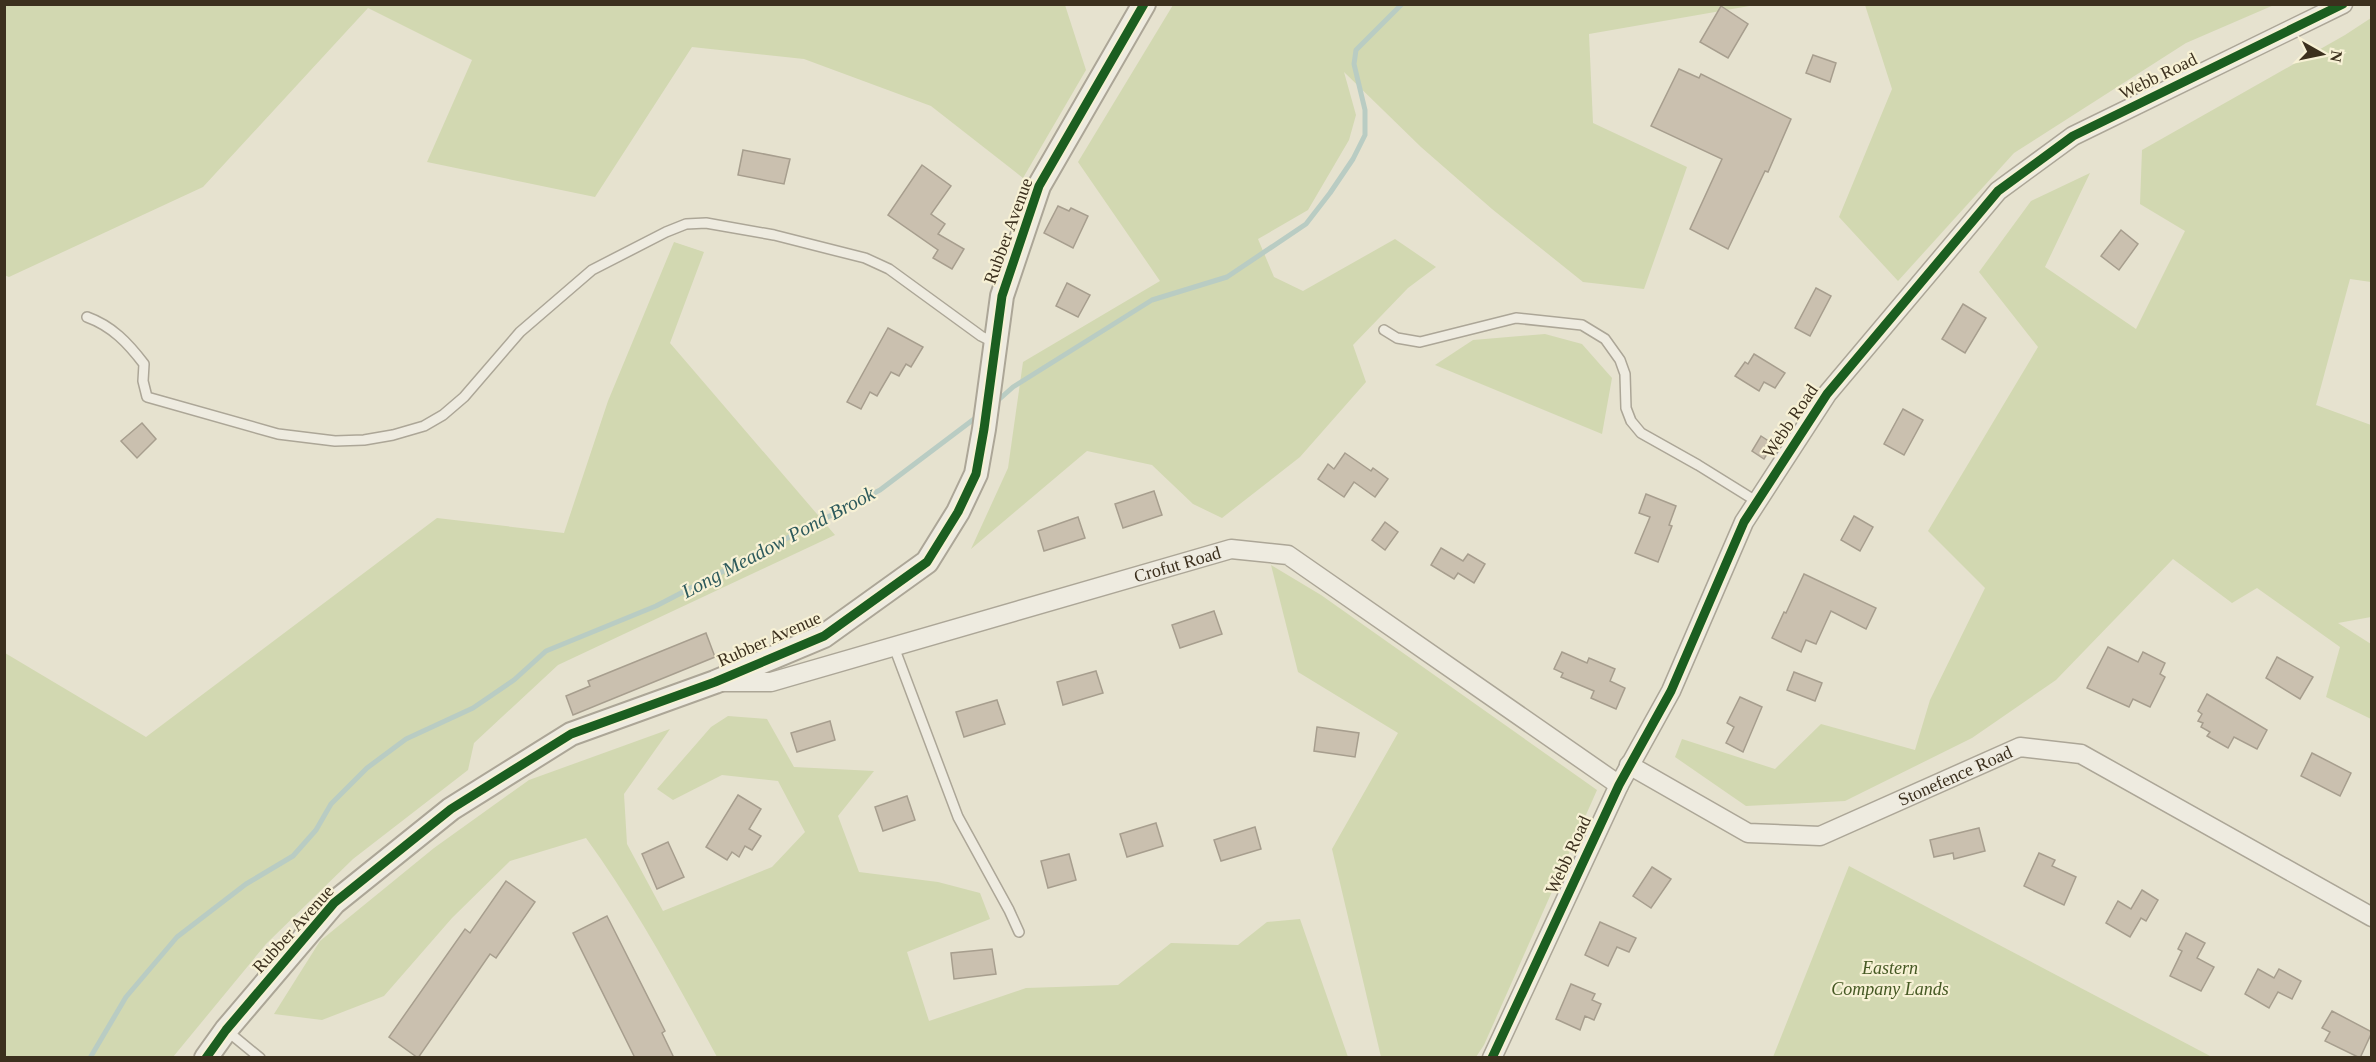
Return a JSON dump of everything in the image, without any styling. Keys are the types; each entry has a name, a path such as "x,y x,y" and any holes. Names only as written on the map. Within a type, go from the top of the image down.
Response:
{"street":[{"name":"Rubber Avenue","path":"206,1058 226,1030 334,903 451,809 571,734 715,682 824,636 927,562 958,512 976,474 1002,296 1039,186 1144,4"},
{"name":"Webb Road","path":"1492,1058 1618,785 1671,691 1744,522 1827,394 1998,190 2073,136 2343,4"},
{"name":"Crofut Road","path":"715,682 771,682 1231,549 1288,555 1618,785"},
{"name":"Stonefence Road","path":"1629,765 1748,834 1820,836 2020,747 2080,754 2372,917"}],"lane":[{"path":"87,317 104,323 122,338 144,364 143,381 147,398 278,434 335,441 364,440 393,435 424,426 443,415 464,397 520,332 592,270 686,224 705,223 774,235 865,258 889,269 981,336 995,343"},
{"path":"1384,330 1397,338 1420,342 1516,318 1582,325 1605,339 1620,360 1624,374 1626,408 1631,421 1641,433 1756,501"},
{"path":"894,647 958,817 1019,932"},
{"path":"226,1030 260,1058"}],"green space":[{"path":"1865,4 2274,5 2186,43 2014,153 1898,281 1839,217 1892,89"},
{"path":"4,5 1065,5 1086,70 1023,178 931,106 804,59 692,47 595,197 427,162 472,60 368,8 203,187 9,277 4,275"},
{"path":"1173,5 1755,5 1589,34 1593,123 1687,167 1644,289 1583,282 1492,209 1421,147 1344,72 1356,115 1349,140 1308,210 1258,239 1274,277 1303,291 1395,239 1436,267 1408,288 1353,345 1366,382 1300,457 1222,518 1193,504 1152,465 1087,451 971,549 1008,468 1023,362 1160,281 1078,162"},
{"path":"2371,18 2371,282 2350,279 2316,405 2371,425 2371,617 2338,623 2371,644 2371,719 2326,697 2340,647 2257,588 2232,603 2173,559 2056,680 1972,738 1845,801 1746,806 1675,757 1682,739 1775,769 1821,724 1915,750 1930,700 1985,588 1928,531 2038,347 1979,272 2031,201 2090,173 2045,267 2136,329 2185,231 2140,204 2142,150"},
{"path":"674,242 704,252 670,343 835,535 558,665 474,743 468,770 353,859 266,944 173,1057 5,1057 5,653 146,737 437,518 564,533 608,401"},
{"path":"1545,334 1582,344 1612,378 1602,434 1435,365 1473,340"},
{"path":"1271,565 1321,595 1597,790 1484,1045 1476,1057 1381,1057 1332,849 1398,733 1298,672"},
{"path":"728,716 767,719 794,767 874,771 838,816 859,872 938,882 980,893 990,919 907,952 929,1021 1026,988 1118,985 1171,943 1238,945 1267,922 1300,919 1348,1057 717,1057 639,918 586,838 510,861 452,918 384,996 322,1020 274,1014 320,941 434,848 529,780 670,729 624,794 627,844 663,911 772,867 805,832 778,781 722,775 673,800 657,789 711,727"},
{"name":"Eastern Company Lands","path":"1849,866 2212,1057 1773,1057"}],"building":[{"path":"1721,6 1748,24 1728,58 1700,42"},
{"path":"1813,55 1836,63 1830,82 1806,73"},
{"path":"1679,69 1699,78 1701,74 1791,119 1768,172 1765,171 1728,249 1690,229 1722,159 1651,126"},
{"path":"743,150 790,159 784,184 738,175"},
{"path":"922,165 951,186 931,214 945,224 938,234 964,249 952,269 933,258 938,250 888,215"},
{"path":"1058,206 1069,211 1071,208 1088,216 1073,248 1044,233"},
{"path":"2121,230 2138,244 2119,270 2101,256"},
{"path":"1067,283 1090,295 1078,317 1056,306"},
{"path":"1816,288 1831,296 1810,336 1795,328"},
{"path":"1963,304 1986,318 1965,353 1942,339"},
{"path":"888,328 923,347 911,367 906,364 899,376 891,372 877,396 870,392 861,409 847,402"},
{"path":"1754,354 1785,373 1775,388 1764,382 1759,391 1735,376 1745,362 1748,364"},
{"path":"1903,409 1923,420 1904,455 1884,444"},
{"path":"142,423 156,439 137,458 121,441"},
{"path":"1761,436 1773,444 1764,459 1752,451"},
{"path":"1345,453 1371,471 1373,468 1388,479 1375,497 1354,482 1344,497 1318,479 1328,464 1334,469"},
{"path":"1154,491 1162,515 1123,528 1115,504"},
{"path":"1646,494 1676,506 1669,525 1672,526 1658,562 1635,553 1650,517 1639,513"},
{"path":"1854,516 1873,527 1860,551 1841,540"},
{"path":"1078,517 1085,538 1044,551 1038,531"},
{"path":"1385,522 1398,532 1385,550 1372,540"},
{"path":"1441,548 1463,561 1468,554 1485,564 1474,583 1458,573 1454,579 1431,565"},
{"path":"1804,574 1876,608 1866,629 1831,611 1816,644 1806,640 1801,652 1772,638"},
{"path":"1214,611 1222,634 1180,648 1172,625"},
{"path":"706,633 715,657 573,715 566,696 590,686 588,681"},
{"path":"2108,647 2138,662 2143,652 2165,663 2160,674 2165,677 2150,707 2133,699 2129,707 2087,688"},
{"path":"1562,652 1587,663 1589,658 1615,669 1610,681 1625,688 1616,709 1591,698 1594,691 1561,677 1563,673 1554,669"},
{"path":"2277,657 2313,677 2300,699 2266,678"},
{"path":"1096,671 1103,693 1063,705 1057,682"},
{"path":"1794,672 1822,683 1815,701 1787,690"},
{"path":"2207,694 2267,730 2257,749 2234,737 2228,748 2207,736 2210,732 2201,727 2203,723 2198,721 2202,714 2198,711"},
{"path":"1740,697 1762,707 1743,752 1726,743 1734,727 1727,723"},
{"path":"997,700 1005,724 964,737 956,712"},
{"path":"830,721 835,740 797,752 791,733"},
{"path":"1317,727 1359,733 1355,757 1314,751"},
{"path":"2312,753 2351,773 2340,796 2301,776"},
{"path":"738,795 761,809 749,829 761,836 752,850 745,846 739,857 732,852 727,860 706,847"},
{"path":"907,796 915,820 883,831 875,807"},
{"path":"1156,823 1163,846 1127,857 1120,834"},
{"path":"1255,827 1261,849 1221,861 1214,840"},
{"path":"1979,828 1985,851 1954,859 1953,853 1934,857 1930,840"},
{"path":"668,842 684,877 657,889 642,854"},
{"path":"2039,853 2055,860 2052,866 2076,877 2064,905 2024,886"},
{"path":"1069,854 1076,880 1048,888 1041,861"},
{"path":"1652,867 1671,879 1651,908 1633,896"},
{"path":"506,881 535,902 496,958 490,954 418,1058 389,1037 465,929 470,933"},
{"path":"2142,890 2158,900 2146,921 2141,918 2130,937 2106,923 2118,901 2131,909"},
{"path":"607,916 665,1031 662,1033 674,1058 635,1058 573,933"},
{"path":"1600,922 1636,938 1629,952 1617,947 1608,966 1585,955"},
{"path":"2186,933 2205,943 2197,958 2214,967 2201,991 2170,976 2182,951 2178,949"},
{"path":"992,949 996,974 954,979 951,953"},
{"path":"2258,969 2274,978 2279,969 2301,981 2292,999 2278,992 2269,1008 2245,994"},
{"path":"1571,984 1595,994 1592,1000 1601,1004 1594,1020 1585,1016 1580,1030 1556,1019"},
{"path":"2332,1011 2372,1032 2360,1058 2325,1041 2330,1032 2322,1028"}],"waterway":[{"name":"Long Meadow Pond Brook","path":"995,403 1013,387 1152,300 1227,277 1306,224 1353,159 1365,135 1365,110 1354,64 1356,50 1402,4"},
{"name":"Long Meadow Pond Brook","path":"90,1058 126,997 177,937 246,884 293,856 316,830 331,804 367,768 406,739 473,708 514,680 546,651 656,606 880,490 978,416"}],"cycle path":[{"path":"206,1058 226,1030 334,903 451,809 571,734 715,682 824,636 927,562 958,512 976,474 1002,296 1039,186 1144,4"},
{"path":"1492,1058 1619,785 1671,691 1744,522 1827,394 1998,191 2073,136 2343,4"}]}
